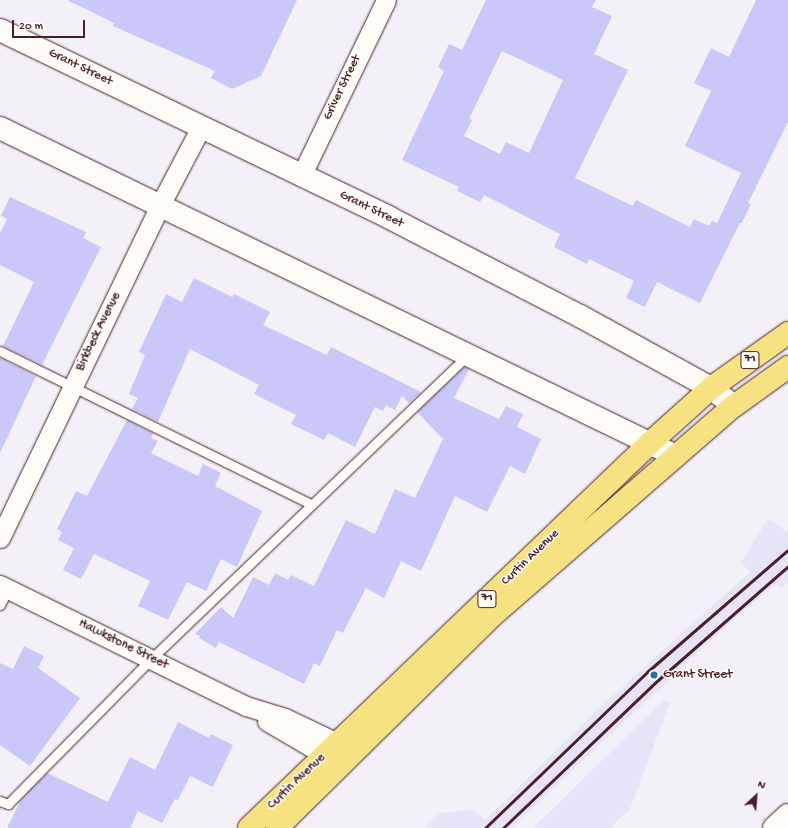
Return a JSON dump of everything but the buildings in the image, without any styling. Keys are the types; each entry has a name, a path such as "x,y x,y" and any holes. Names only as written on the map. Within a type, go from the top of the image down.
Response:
{"main road":[{"name":"Curtin Avenue","path":"277,828 339,754 650,443 711,388 788,333"},
{"name":"Curtin Avenue","path":"249,828 339,754 492,616 734,406 788,367"}],"street":[{"name":"Griver Street","path":"301,176 386,0"},
{"name":"Grant Street","path":"0,30 390,218 580,316 711,388 734,406"},
{"name":"Birkbeck Avenue","path":"0,538 159,207 201,127"},
{"path":"0,128 466,357 676,456"},
{"name":"Hawkstone Street","path":"3,593 151,659 246,706 277,728 339,754"},
{"path":"774,828 788,815"}],"lane":[{"path":"0,351 311,504"},
{"path":"0,801 8,804 151,659 466,357"}],"shaded area":[{"path":"768,519 788,532 788,583 781,588 776,584 737,616 511,828 425,828 440,813 473,810 485,820 599,708 750,572 741,562"},
{"path":"664,700 670,702 630,809 610,828 533,828"}],"railway":[{"path":"485,828 647,672 788,550"},
{"path":"503,828 658,680 788,566"}],"place":[{"name":"Grant Street","path":"654,675"}]}
